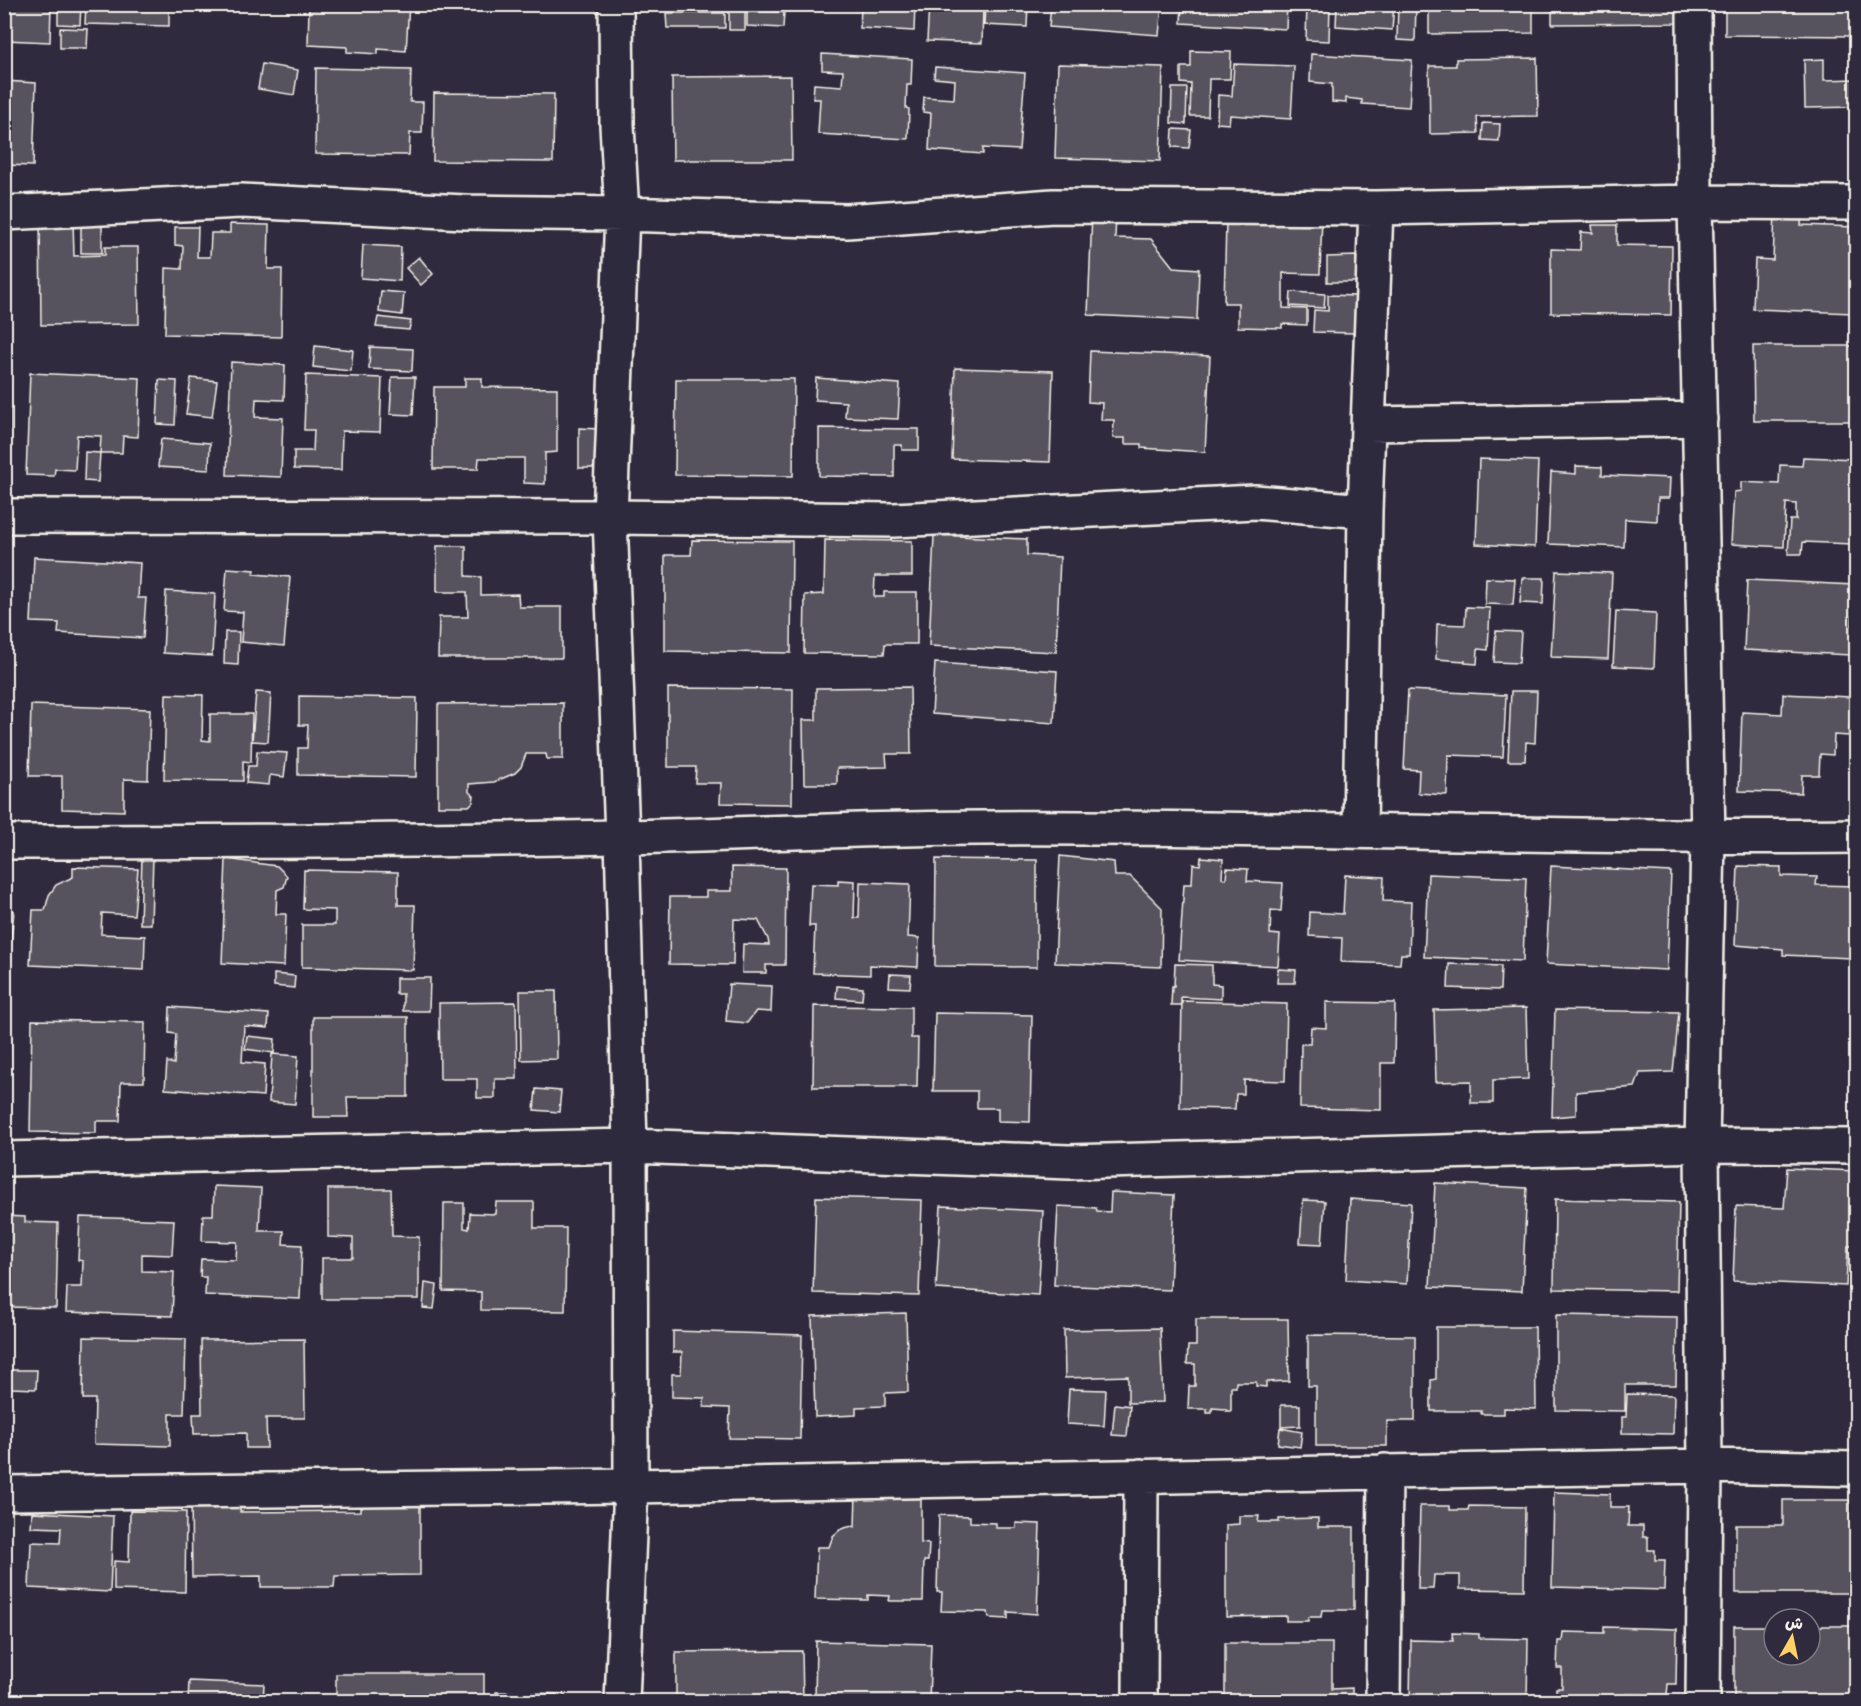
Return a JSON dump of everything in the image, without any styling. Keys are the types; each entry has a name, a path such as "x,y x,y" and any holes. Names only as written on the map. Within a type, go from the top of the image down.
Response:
{"street":[{"path":"616,4 617,125 622,214 610,517 622,837 630,1146 631,1486 622,1701"},
{"path":"1694,4 1695,202 1708,837 1702,1145 1706,1466 1703,1701"},
{"path":"4,213 241,201 465,212 847,220 1053,206 1376,208 1695,202 1857,203"},
{"path":"1360,831 1365,511 1376,208"},
{"path":"1368,424 1700,419"},
{"path":"4,516 894,520 1255,502 1365,511"},
{"path":"4,842 295,842 979,828 1708,837 1857,836"},
{"path":"4,1159 630,1146 1069,1162 1702,1145 1857,1146"},
{"path":"4,1493 631,1486 1706,1466 1857,1469"},
{"path":"1383,1701 1385,1471"},
{"path":"1140,1701 1141,1476"}],"building":[{"path":"4,4 51,4 50,42 4,40"},
{"path":"58,4 81,4 80,25 58,24"},
{"path":"86,4 169,4 169,26 85,24"},
{"path":"317,4 409,4 406,51 378,49 378,54 347,52 347,47 308,45 309,9 317,9"},
{"path":"729,4 745,4 745,30 729,30"},
{"path":"849,4 915,4 914,31 860,28 861,7"},
{"path":"929,4 983,7 982,43 927,41"},
{"path":"985,4 1028,4 1027,27 984,25"},
{"path":"1051,4 1162,4 1159,35 1049,27"},
{"path":"1182,4 1287,4 1286,29 1181,23"},
{"path":"1307,4 1330,4 1329,41 1306,40"},
{"path":"1337,4 1394,4 1392,30 1336,26"},
{"path":"1398,4 1416,4 1415,41 1397,40"},
{"path":"1429,4 1533,4 1533,33 1429,34"},
{"path":"1552,4 1680,4 1680,23 1552,24"},
{"path":"1725,4 1856,4 1856,36 1725,35"},
{"path":"747,11 784,12 783,28 747,26"},
{"path":"666,13 725,13 725,28 667,28"},
{"path":"60,28 88,29 87,48 60,48"},
{"path":"1191,51 1231,52 1230,79 1209,79 1208,116 1190,116 1191,84 1181,83 1181,67 1191,67"},
{"path":"822,54 912,59 911,85 907,85 908,139 818,134 820,99 813,99 814,84 842,86 843,71 822,70"},
{"path":"1311,54 1412,60 1409,107 1362,104 1362,100 1346,98 1346,103 1332,102 1332,84 1310,82"},
{"path":"1537,58 1538,116 1477,117 1478,133 1430,134 1429,66 1456,66 1456,59"},
{"path":"1824,59 1824,80 1855,79 1856,107 1805,108 1804,60"},
{"path":"262,64 298,70 294,95 258,89"},
{"path":"1058,64 1163,67 1160,161 1055,158"},
{"path":"1234,64 1294,66 1291,119 1230,115 1229,124 1217,123 1218,95 1232,96"},
{"path":"935,67 1025,73 1019,150 983,148 983,154 929,150 931,113 923,112 924,97 954,99 955,80 934,78"},
{"path":"316,68 411,70 410,102 423,102 422,133 410,133 409,155 315,154"},
{"path":"791,76 792,160 673,160 672,77"},
{"path":"4,81 36,83 33,166 4,165"},
{"path":"1172,88 1187,88 1186,124 1171,123"},
{"path":"434,93 554,94 553,162 433,161"},
{"path":"1483,123 1500,124 1499,141 1482,140"},
{"path":"1173,129 1191,130 1189,148 1172,147"},
{"path":"1775,211 1802,213 1801,225 1856,227 1853,313 1753,309 1755,259 1773,260"},
{"path":"1092,213 1116,214 1115,238 1151,239 1173,267 1199,269 1197,320 1088,315"},
{"path":"1322,216 1320,274 1283,273 1283,308 1307,309 1307,325 1282,324 1282,328 1238,327 1238,303 1224,303 1226,222"},
{"path":"40,221 73,221 74,256 105,255 105,247 138,247 139,324 41,325"},
{"path":"81,224 102,224 102,253 81,253"},
{"path":"230,224 269,225 268,269 282,269 281,337 165,334 166,268 182,269 183,246 175,245 175,227 198,227 197,257 210,257 211,233 230,233"},
{"path":"1592,225 1617,225 1617,245 1672,246 1671,315 1551,313 1551,249 1580,250 1581,232 1593,233"},
{"path":"363,245 401,247 400,281 361,278"},
{"path":"1356,256 1356,282 1327,282 1327,257"},
{"path":"419,257 433,274 421,285 406,268"},
{"path":"381,291 404,293 402,315 379,312"},
{"path":"1291,292 1325,294 1324,308 1290,306"},
{"path":"1328,295 1355,296 1354,333 1313,332 1314,310 1328,311"},
{"path":"378,317 411,321 409,330 376,327"},
{"path":"315,346 353,350 351,371 313,367"},
{"path":"1753,346 1855,346 1855,421 1754,421"},
{"path":"370,347 413,349 412,371 369,369"},
{"path":"1090,351 1210,356 1205,452 1141,448 1141,444 1125,444 1125,438 1113,438 1114,420 1101,420 1102,403 1088,402"},
{"path":"231,362 285,365 284,400 256,399 255,417 283,418 281,477 227,475"},
{"path":"955,368 1053,371 1050,462 952,459"},
{"path":"30,373 140,378 138,437 123,436 122,453 100,453 101,436 77,435 75,470 55,469 54,476 26,475"},
{"path":"306,375 382,378 380,432 342,431 341,470 294,469 294,451 313,451 314,430 304,430"},
{"path":"392,377 415,377 413,415 390,414"},
{"path":"191,378 217,381 212,417 186,414"},
{"path":"465,378 482,378 482,387 557,388 557,452 545,453 545,484 524,483 524,458 479,458 478,469 433,469 434,387 465,387"},
{"path":"816,378 900,384 898,419 845,417 846,402 815,400"},
{"path":"676,379 794,379 793,476 675,475"},
{"path":"159,380 177,381 175,425 157,424"},
{"path":"4,385 10,385 10,483 4,483"},
{"path":"579,428 599,429 598,468 579,468"},
{"path":"819,428 919,429 919,450 902,450 902,445 894,445 894,477 819,476"},
{"path":"161,439 210,443 209,470 158,467"},
{"path":"85,452 100,453 98,482 84,481"},
{"path":"1803,457 1856,459 1852,544 1803,542 1802,554 1788,554 1790,520 1796,520 1796,504 1786,503 1784,547 1731,544 1734,492 1741,491 1741,482 1779,484 1780,465 1802,466"},
{"path":"1479,459 1538,461 1535,547 1476,544"},
{"path":"1576,466 1602,467 1602,475 1670,478 1669,498 1658,498 1657,521 1625,519 1624,547 1548,544 1551,472 1576,474"},
{"path":"934,535 1027,539 1027,555 1060,557 1056,652 929,646"},
{"path":"692,540 792,541 791,653 665,651 665,555 691,555"},
{"path":"825,540 912,541 912,576 875,576 874,597 884,597 884,592 917,592 917,644 885,644 884,654 804,653 805,595 824,594"},
{"path":"437,546 466,546 466,576 481,577 481,595 518,594 519,607 562,607 562,658 438,658 439,617 468,617 467,592 437,592"},
{"path":"34,557 140,563 138,598 146,598 143,638 58,633 59,623 31,622"},
{"path":"227,568 255,570 254,574 290,577 284,646 241,642 243,612 224,611"},
{"path":"1556,571 1612,573 1608,659 1551,657"},
{"path":"1486,578 1515,579 1513,605 1485,604"},
{"path":"1522,578 1544,578 1543,604 1520,603"},
{"path":"1747,580 1854,585 1851,655 1744,650"},
{"path":"4,583 10,583 7,662 4,662"},
{"path":"166,591 215,594 212,656 163,653"},
{"path":"1466,607 1490,608 1488,650 1478,649 1477,664 1436,659 1437,624 1465,625"},
{"path":"1616,611 1656,613 1654,668 1613,666"},
{"path":"1496,631 1521,632 1519,663 1494,662"},
{"path":"225,632 239,632 238,665 224,664"},
{"path":"935,663 1057,671 1054,723 932,714"},
{"path":"910,687 911,754 886,754 887,767 837,768 837,784 804,784 803,720 816,720 816,688"},
{"path":"668,688 793,689 792,804 720,803 721,783 695,783 696,767 668,767"},
{"path":"1408,690 1506,695 1503,757 1448,755 1447,795 1418,793 1419,770 1404,769"},
{"path":"1511,691 1537,691 1535,743 1526,742 1525,761 1508,761"},
{"path":"256,692 271,693 268,742 252,741"},
{"path":"166,694 203,695 202,740 210,741 210,714 252,714 251,762 243,761 243,781 164,780"},
{"path":"1783,694 1851,697 1849,736 1834,735 1833,755 1820,754 1819,775 1802,775 1801,793 1739,791 1742,712 1782,714"},
{"path":"299,696 417,698 416,777 298,775 298,748 307,748 308,725 299,725"},
{"path":"4,703 7,703 7,790 4,790"},
{"path":"563,703 563,759 547,759 546,754 526,754 521,767 515,773 494,782 469,784 469,792 474,796 469,806 438,806 438,704"},
{"path":"31,705 150,709 148,780 124,779 124,811 62,809 62,776 29,776"},
{"path":"257,751 287,753 284,777 270,775 269,785 246,783 248,766 256,766"},
{"path":"142,856 153,856 151,924 140,924"},
{"path":"1060,856 1114,862 1115,876 1130,876 1162,908 1161,967 1055,963"},
{"path":"1201,857 1223,859 1222,878 1226,879 1227,868 1248,869 1247,881 1283,883 1281,911 1271,910 1270,934 1280,935 1278,966 1179,960 1184,884 1192,884 1193,864 1200,865"},
{"path":"226,859 277,866 287,876 284,887 277,890 276,914 286,914 284,966 222,963"},
{"path":"936,859 1037,860 1037,967 935,966"},
{"path":"1551,866 1671,872 1667,970 1546,964"},
{"path":"1738,866 1781,867 1781,876 1817,877 1816,885 1856,886 1852,958 1783,955 1783,949 1735,945"},
{"path":"73,867 138,869 134,915 102,913 101,934 145,936 144,970 30,965 33,910 45,910 49,895 56,885 73,877"},
{"path":"732,867 786,868 785,965 766,965 766,973 742,973 743,944 769,945 758,920 734,919 733,965 669,964 670,897 706,897 706,891 732,891"},
{"path":"304,870 398,872 398,905 415,905 413,970 302,967 302,925 335,925 335,910 303,909"},
{"path":"1428,874 1526,878 1523,961 1424,957"},
{"path":"1345,875 1384,877 1383,901 1411,902 1409,954 1401,954 1400,964 1341,962 1342,938 1309,936 1310,912 1343,914"},
{"path":"838,880 855,881 854,918 859,918 860,882 910,884 908,937 919,938 918,967 870,965 870,975 813,973 815,926 809,926 811,884 838,885"},
{"path":"4,910 14,911 7,977 4,977"},
{"path":"1175,964 1212,965 1212,984 1221,985 1221,999 1181,997 1181,1005 1171,1005"},
{"path":"1449,964 1501,966 1500,990 1448,988"},
{"path":"1278,969 1296,970 1295,983 1277,983"},
{"path":"274,974 295,976 294,988 274,986"},
{"path":"890,974 911,975 910,988 889,987"},
{"path":"396,978 430,978 429,1011 403,1011 403,994 396,994"},
{"path":"729,984 772,986 771,1012 756,1011 747,1023 726,1021"},
{"path":"837,986 863,988 862,1000 836,998"},
{"path":"520,991 556,991 557,1059 521,1060"},
{"path":"1182,1001 1287,1004 1285,1081 1244,1080 1244,1094 1236,1094 1235,1109 1180,1108"},
{"path":"516,1002 517,1079 495,1079 495,1098 477,1098 477,1079 440,1079 439,1003"},
{"path":"1326,1002 1395,1003 1394,1063 1381,1063 1381,1110 1300,1108 1301,1044 1310,1044 1311,1027 1326,1028"},
{"path":"814,1006 911,1007 911,1038 918,1038 917,1087 813,1087"},
{"path":"170,1007 269,1014 268,1028 244,1026 242,1062 265,1064 263,1096 165,1089 167,1062 174,1064 176,1034 169,1033"},
{"path":"1526,1008 1528,1079 1493,1080 1493,1103 1471,1103 1471,1081 1436,1082 1434,1010"},
{"path":"1555,1010 1679,1012 1673,1072 1640,1073 1635,1087 1576,1092 1576,1115 1552,1117"},
{"path":"935,1013 1032,1015 1030,1122 998,1121 998,1108 977,1108 977,1091 933,1091"},
{"path":"313,1017 408,1017 408,1097 347,1097 348,1117 313,1117"},
{"path":"4,1020 11,1021 9,1128 4,1128"},
{"path":"32,1020 145,1022 144,1082 121,1082 120,1121 96,1121 96,1133 30,1132"},
{"path":"247,1036 275,1039 274,1053 245,1049"},
{"path":"272,1054 298,1056 295,1104 269,1102"},
{"path":"536,1089 561,1091 559,1112 534,1110"},
{"path":"1787,1168 1856,1171 1856,1246 1848,1246 1846,1286 1733,1281 1736,1206 1784,1208"},
{"path":"1435,1183 1527,1188 1522,1291 1430,1287"},
{"path":"214,1186 261,1188 259,1231 284,1231 283,1244 302,1245 300,1299 205,1295 206,1277 200,1277 201,1259 236,1260 237,1242 202,1241 203,1215 213,1215"},
{"path":"328,1189 391,1189 392,1236 419,1237 419,1299 322,1299 322,1258 353,1258 353,1238 328,1237"},
{"path":"1111,1192 1174,1195 1170,1290 1054,1285 1058,1206 1096,1208 1097,1211 1110,1212"},
{"path":"816,1197 922,1200 919,1296 813,1293"},
{"path":"1350,1199 1411,1203 1407,1284 1346,1280"},
{"path":"1555,1199 1679,1202 1677,1291 1554,1289"},
{"path":"1303,1200 1325,1201 1322,1244 1300,1243"},
{"path":"496,1202 534,1202 534,1228 566,1228 565,1311 481,1310 481,1292 443,1291 444,1203 464,1203 464,1228 469,1229 470,1213 495,1214"},
{"path":"941,1206 1043,1211 1038,1295 936,1289"},
{"path":"4,1216 25,1217 25,1222 58,1223 56,1308 4,1307"},
{"path":"80,1217 174,1220 172,1255 142,1254 142,1271 174,1272 172,1316 66,1312 67,1287 82,1287 83,1261 78,1260"},
{"path":"425,1283 437,1285 434,1309 423,1308"},
{"path":"906,1313 908,1392 885,1393 885,1406 856,1407 856,1415 815,1417 812,1316"},
{"path":"1556,1315 1677,1317 1676,1385 1625,1385 1625,1411 1556,1410"},
{"path":"1196,1319 1288,1319 1289,1381 1266,1382 1266,1387 1256,1386 1256,1382 1236,1382 1236,1387 1231,1387 1231,1411 1212,1408 1212,1413 1207,1413 1207,1409 1188,1409 1189,1386 1195,1386 1195,1364 1187,1364 1188,1346 1196,1346"},
{"path":"1436,1327 1535,1327 1536,1409 1504,1408 1504,1414 1481,1414 1481,1411 1431,1411 1431,1380 1436,1379"},
{"path":"1160,1328 1163,1402 1128,1403 1128,1376 1065,1378 1064,1330"},
{"path":"673,1331 802,1335 800,1439 729,1438 730,1408 704,1407 704,1398 672,1397 672,1374 681,1374 682,1352 673,1352"},
{"path":"1308,1335 1415,1336 1415,1421 1387,1421 1387,1446 1316,1446 1316,1386 1308,1386"},
{"path":"84,1337 186,1339 184,1414 170,1414 170,1446 94,1444 95,1399 83,1399"},
{"path":"304,1339 305,1418 266,1418 267,1448 246,1448 246,1433 194,1434 193,1414 202,1414 201,1340"},
{"path":"11,1370 37,1370 36,1389 11,1388"},
{"path":"1069,1389 1106,1390 1104,1426 1067,1424"},
{"path":"1627,1394 1674,1395 1673,1434 1622,1433 1622,1417 1626,1417"},
{"path":"1115,1404 1130,1406 1127,1436 1112,1435"},
{"path":"1281,1405 1300,1405 1300,1426 1281,1427"},
{"path":"1280,1428 1302,1432 1300,1447 1278,1444"},
{"path":"856,1492 921,1493 921,1543 929,1544 928,1561 924,1561 923,1601 889,1601 890,1596 868,1595 868,1600 815,1599 817,1547 829,1547 833,1536 841,1529 855,1527"},
{"path":"1554,1492 1610,1494 1610,1507 1629,1507 1628,1526 1643,1526 1643,1537 1648,1537 1648,1550 1655,1550 1655,1560 1665,1560 1664,1590 1552,1587"},
{"path":"191,1498 240,1498 240,1512 360,1511 360,1504 420,1503 420,1575 335,1576 334,1587 261,1587 261,1576 192,1577"},
{"path":"1783,1500 1851,1500 1852,1593 1736,1593 1736,1525 1783,1525"},
{"path":"1420,1506 1450,1506 1450,1510 1468,1510 1469,1506 1525,1507 1524,1590 1460,1589 1460,1575 1434,1575 1433,1589 1418,1589"},
{"path":"130,1511 186,1512 185,1592 114,1590 114,1561 129,1562"},
{"path":"32,1512 113,1516 110,1592 29,1588 31,1542 60,1543 61,1528 31,1527"},
{"path":"939,1515 970,1516 970,1522 996,1523 996,1528 1016,1528 1016,1523 1040,1524 1037,1614 1008,1612 1008,1619 989,1618 988,1612 941,1611 942,1592 937,1592"},
{"path":"1239,1516 1259,1516 1258,1522 1318,1518 1318,1527 1354,1527 1354,1610 1322,1610 1321,1617 1308,1617 1308,1621 1286,1621 1286,1616 1226,1617 1226,1525 1239,1524"},
{"path":"1734,1626 1762,1626 1762,1667 1822,1667 1822,1626 1855,1626 1855,1698 1734,1698"},
{"path":"1604,1627 1677,1629 1676,1684 1668,1684 1667,1695 1626,1694 1625,1702 1556,1702 1556,1688 1562,1688 1562,1668 1557,1668 1558,1641 1562,1641 1563,1632 1604,1633"},
{"path":"1452,1633 1479,1634 1479,1638 1528,1639 1527,1702 1410,1702 1411,1640 1453,1641"},
{"path":"816,1641 931,1644 929,1702 815,1702"},
{"path":"1225,1643 1332,1643 1332,1689 1352,1688 1352,1702 1225,1702"},
{"path":"802,1651 803,1702 676,1702 676,1652"},
{"path":"336,1674 484,1674 484,1702 336,1702"},
{"path":"189,1681 264,1684 263,1702 188,1702"},
{"path":"496,1692 564,1694 564,1702 496,1702"}]}
